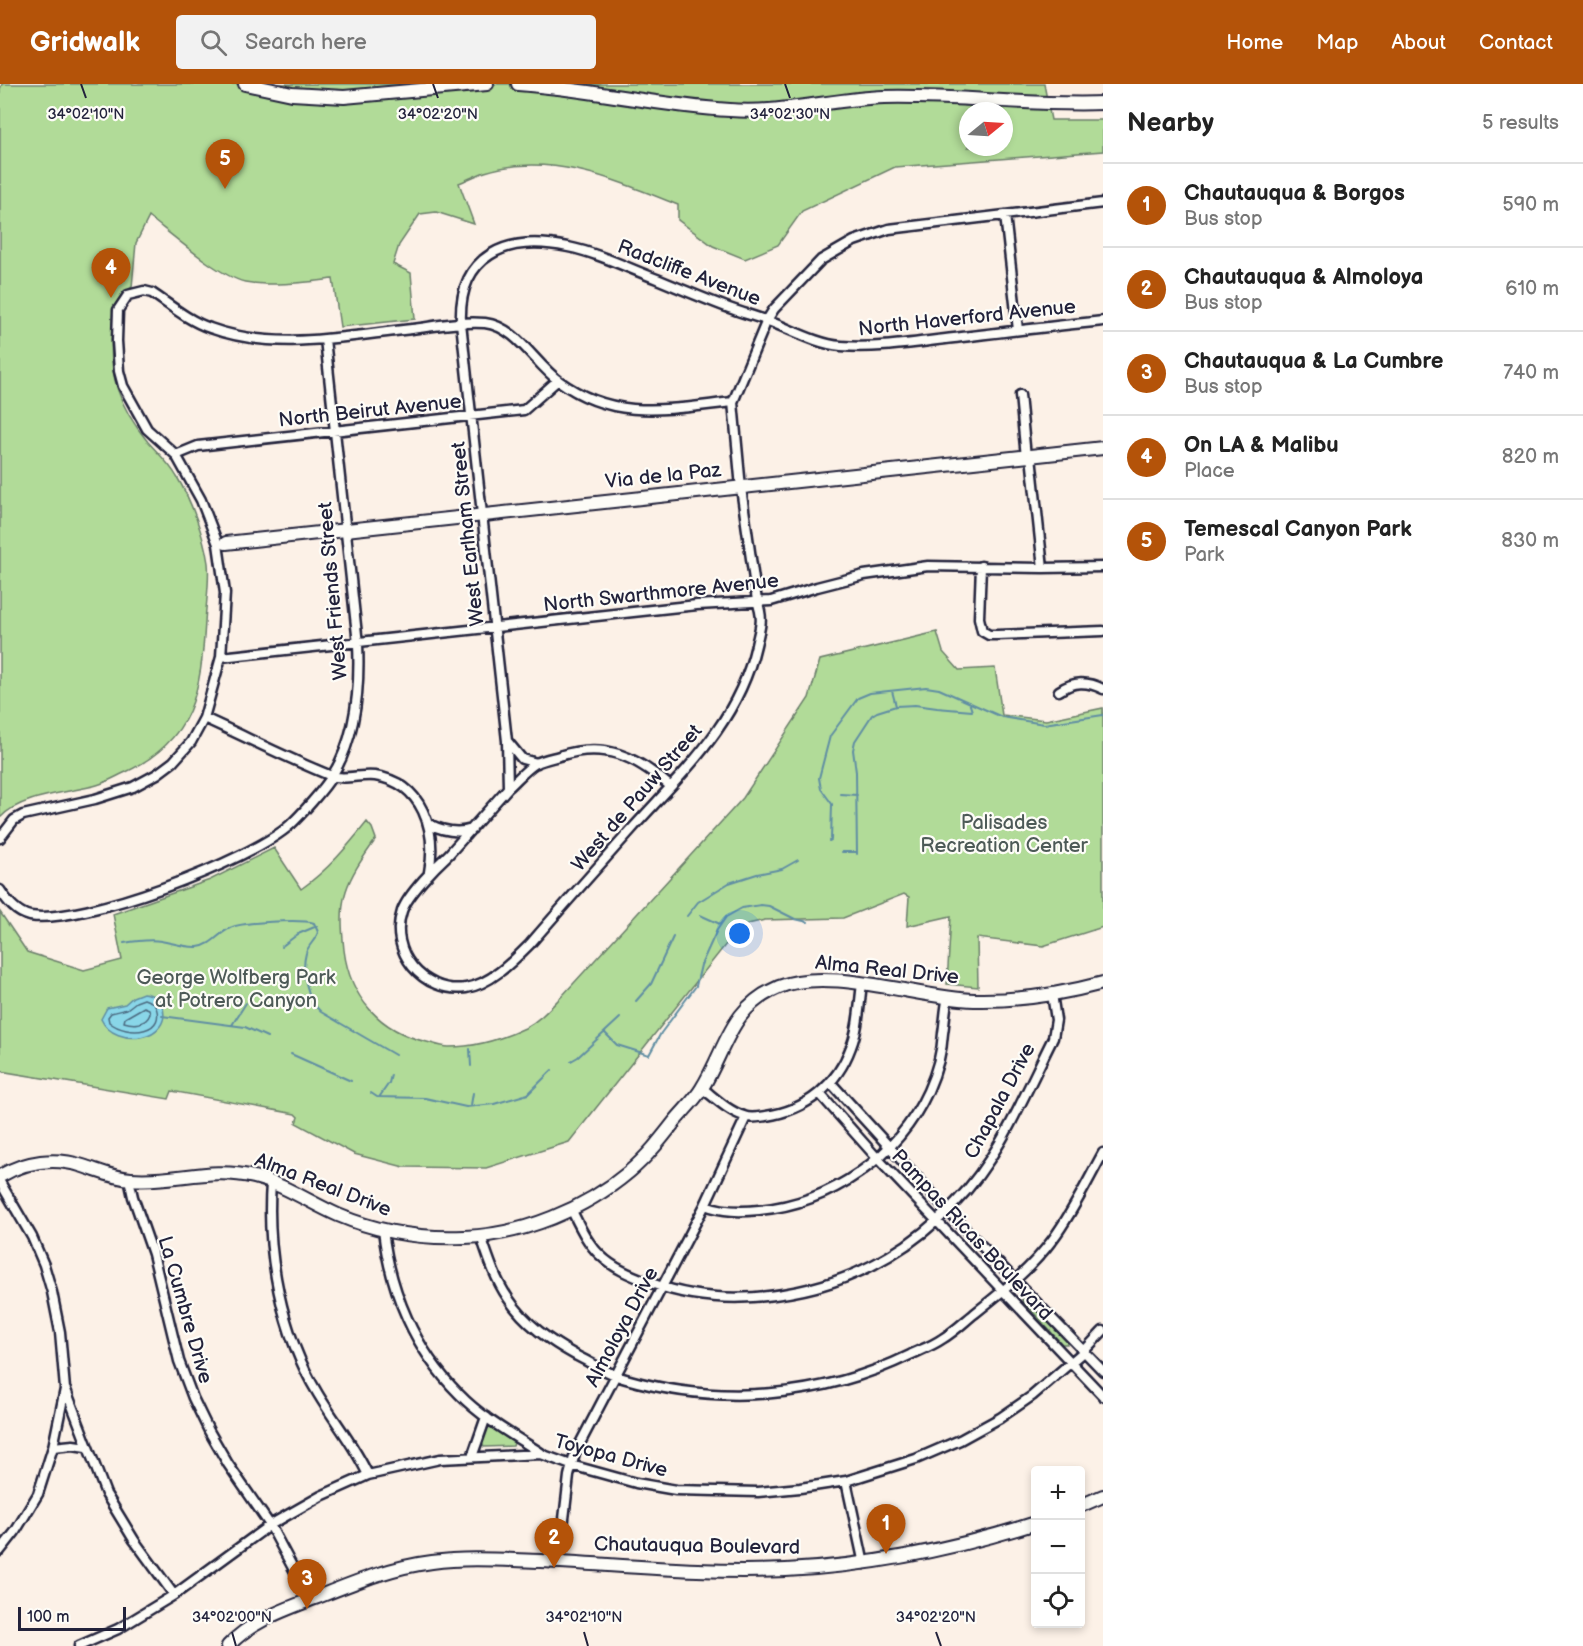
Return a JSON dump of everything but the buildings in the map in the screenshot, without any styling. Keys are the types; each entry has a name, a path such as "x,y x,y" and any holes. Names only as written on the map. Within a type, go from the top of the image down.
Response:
{"street":[{"path":"245,84 292,94 344,97 487,84"},
{"path":"518,84 577,90 690,108 734,111 883,97 1059,104 1103,103"},
{"name":"Radcliffe Avenue","path":"461,323 460,305 465,284 477,266 494,252 520,244 543,243 568,247 594,255 767,320 774,309 821,260 854,241 889,230 1103,203"},
{"path":"1005,214 1018,330"},
{"path":"0,838 14,820 23,815 95,799 133,787 173,762 191,742 204,717 221,657 225,593 218,544 201,500 176,455 147,429 123,386 119,371 118,310 128,295 144,291 152,292 208,328 233,335 275,341 325,339 461,323 484,323 507,331 558,380 595,401 628,410 650,411 734,402"},
{"name":"North Haverford Avenue","path":"767,320 806,336 839,346 885,346 1103,321"},
{"name":"West de Pauw Street","path":"429,874 403,907 398,932 400,945 414,970 426,980 453,988 468,988 509,964 530,944 701,753 717,731 751,665 762,615 741,488 734,402 767,320"},
{"name":"West Earlham Street","path":"461,323 507,741 508,788"},
{"name":"West Friends Street","path":"0,890 13,908 28,916 63,916 111,904 165,886 215,867 290,825 332,776 346,745 355,716 360,681 325,339"},
{"name":"North Beirut Avenue","path":"176,455 198,446 524,411 558,380"},
{"path":"1020,395 1042,568"},
{"name":"Via de la Paz","path":"226,543 1103,448"},
{"name":"North Swarthmore Avenue","path":"221,657 358,644 697,605 771,601 817,586 864,575 928,566 1103,567"},
{"path":"981,566 980,618 982,631 989,635 1103,631"},
{"path":"762,615 771,601"},
{"path":"1059,691 1068,685 1080,682 1103,689"},
{"path":"204,717 332,776 342,778 361,775 377,776 406,790 417,801 432,825 433,853 429,874"},
{"path":"507,741 522,759 537,763"},
{"path":"429,874 508,788 537,763 565,754 601,750 628,756 648,768 670,786"},
{"path":"432,825 460,832 472,828"},
{"name":"Alma Real Drive","path":"0,1176 20,1166 47,1161 80,1165 129,1179 158,1179 224,1172 258,1177 338,1215 383,1230 418,1236 450,1238 481,1236 516,1229 571,1209 596,1196 628,1173 651,1151 702,1088 730,1029 743,1012 758,999 779,987 801,981 824,979 948,997 985,999 1052,994 1103,983"},
{"path":"702,1088 729,1109 746,1117 785,1112 820,1094 831,1083 851,1047 856,1032 862,984"},
{"name":"Chapala Drive","path":"571,1209 584,1235 598,1254 631,1275 661,1287 685,1293 745,1297 784,1293 845,1277 907,1245 956,1202 991,1158 1053,1038 1056,1020 1052,994"},
{"path":"705,1205 725,1211 750,1211 771,1209 806,1200 846,1182 890,1148 916,1114 928,1091 941,1052 948,997"},
{"name":"Pampas Ricas Boulevard","path":"831,1083 947,1210 1103,1371"},
{"name":"Pampas Ricas Boulevard","path":"820,1094 936,1221 1103,1396"},
{"name":"Almoloya Drive","path":"559,1562 571,1465 705,1205 746,1117"},
{"path":"481,1236 496,1277 508,1299 525,1318 555,1344 616,1375 625,1379 695,1393 735,1395 801,1390 842,1382 894,1363 942,1340 1016,1281 1052,1240 1103,1153"},
{"name":"La Cumbre Drive","path":"129,1179 153,1254 179,1361 193,1398 228,1464 270,1525 310,1600"},
{"path":"0,1182 32,1237 44,1265 60,1332 65,1389 86,1447 106,1494 134,1540 174,1595"},
{"path":"272,1183 270,1198 273,1264 288,1327 317,1392 362,1461 368,1475"},
{"path":"383,1230 391,1280 406,1317 429,1358 459,1394 486,1417 541,1454"},
{"name":"Toyopa Drive","path":"79,1646 118,1629 174,1595 270,1525 321,1496 368,1475 440,1459 541,1454 636,1483 686,1491 758,1492 846,1481 916,1459 960,1440 1000,1418 1032,1396 1071,1363 1103,1331"},
{"path":"0,1551 15,1532 38,1494 53,1447 65,1389"},
{"path":"472,1457 486,1417"},
{"path":"53,1447 73,1445 86,1447"},
{"path":"846,1481 864,1564"},
{"path":"1085,1504 1103,1496"},
{"name":"Chautauqua Boulevard","path":"228,1646 240,1633 263,1619 363,1579 401,1567 433,1562 494,1560 746,1571 786,1570 864,1564 938,1551 1031,1524"}],"green space":[{"path":"2,84 1044,84 1051,120 1103,120 1103,151 895,167 802,211 778,245 745,259 713,246 678,220 678,205 608,178 559,167 535,165 510,166 485,172 459,183 474,224 436,212 420,214 399,245 393,264 411,273 415,319 340,327 333,279 278,284 245,282 209,264 149,217 136,243 132,287 121,295 114,310 112,361 114,376 123,403 138,429 177,477 192,507 203,541 208,563 208,585 201,670 196,691 190,710 180,728 166,745 149,759 101,784 20,804 0,818 0,89"},
{"name":"George Wolfberg Park at Potrero Canyon","path":"937,632 943,652 959,670 995,668 1002,715 1046,720 1103,708 1103,927 1043,946 977,938 978,987 947,984 951,916 907,926 909,897 904,894 843,918 765,920 748,924 734,934 569,1142 486,1168 404,1167 354,1154 296,1123 298,1117 295,1114 172,1091 169,1099 0,1071 0,912 27,952 84,970 122,960 113,914 210,880 274,848 301,889 328,866 367,822 376,839 349,884 344,898 342,920 347,967 353,983 370,1010 395,1030 410,1037 446,1047 488,1042 525,1028 563,995 743,798 809,698 820,660"},
{"path":"1023,1296 1026,1296 1067,1340 1067,1344 1062,1344 1022,1300"},
{"path":"491,1426 512,1439 513,1446 484,1447 482,1443 487,1429"}],"water":[{"path":"143,993 154,996 161,1002 164,1017 160,1026 152,1033 142,1037 118,1035 108,1029 101,1019 107,1008 125,1004 133,997"}],"waterway":[{"path":"829,841 831,840 832,804 821,789 819,778 830,736 858,698 870,693 926,687 939,689 1002,717 1044,724 1103,715"},
{"path":"892,691 896,706"},
{"path":"857,854 856,772 853,750 855,741 872,715 896,706 915,705 972,711 969,702"},
{"path":"840,794 857,795"},
{"path":"842,852 857,852"},
{"path":"687,916 698,902 729,883 782,869 798,860"},
{"path":"605,1033 617,1045 649,1055 661,1033 696,986 701,965 717,930 726,917 742,908 769,906 795,919 808,922"},
{"path":"700,915 720,924"},
{"path":"124,943 156,940 198,947 236,926 285,921 314,923 318,932 307,950 304,968 306,985 316,1007 395,1055"},
{"path":"281,947 298,934 317,926"},
{"path":"636,1001 651,984 673,937"},
{"path":"232,1025 246,1003"},
{"path":"162,1016 245,1027 267,1037"},
{"path":"571,1061 620,1018"},
{"path":"470,1049 471,1066"},
{"path":"291,1054 351,1081"},
{"path":"371,1093 377,1097 425,1098 466,1107 494,1104 528,1094 552,1070"},
{"path":"380,1096 389,1083 391,1075"},
{"path":"471,1105 473,1093"}],"place":[{"name":"Temescal Canyon Park","path":"225,189"},
{"name":"On LA & Malibu","path":"111,298"},
{"name":"Chautauqua & Borgos","path":"886,1554"},
{"name":"Chautauqua & Almoloya","path":"554,1568"},
{"name":"Chautauqua & La Cumbre","path":"307,1609"}],"park label":[{"name":"Palisades Recreation Center","path":"1004,834"}]}
